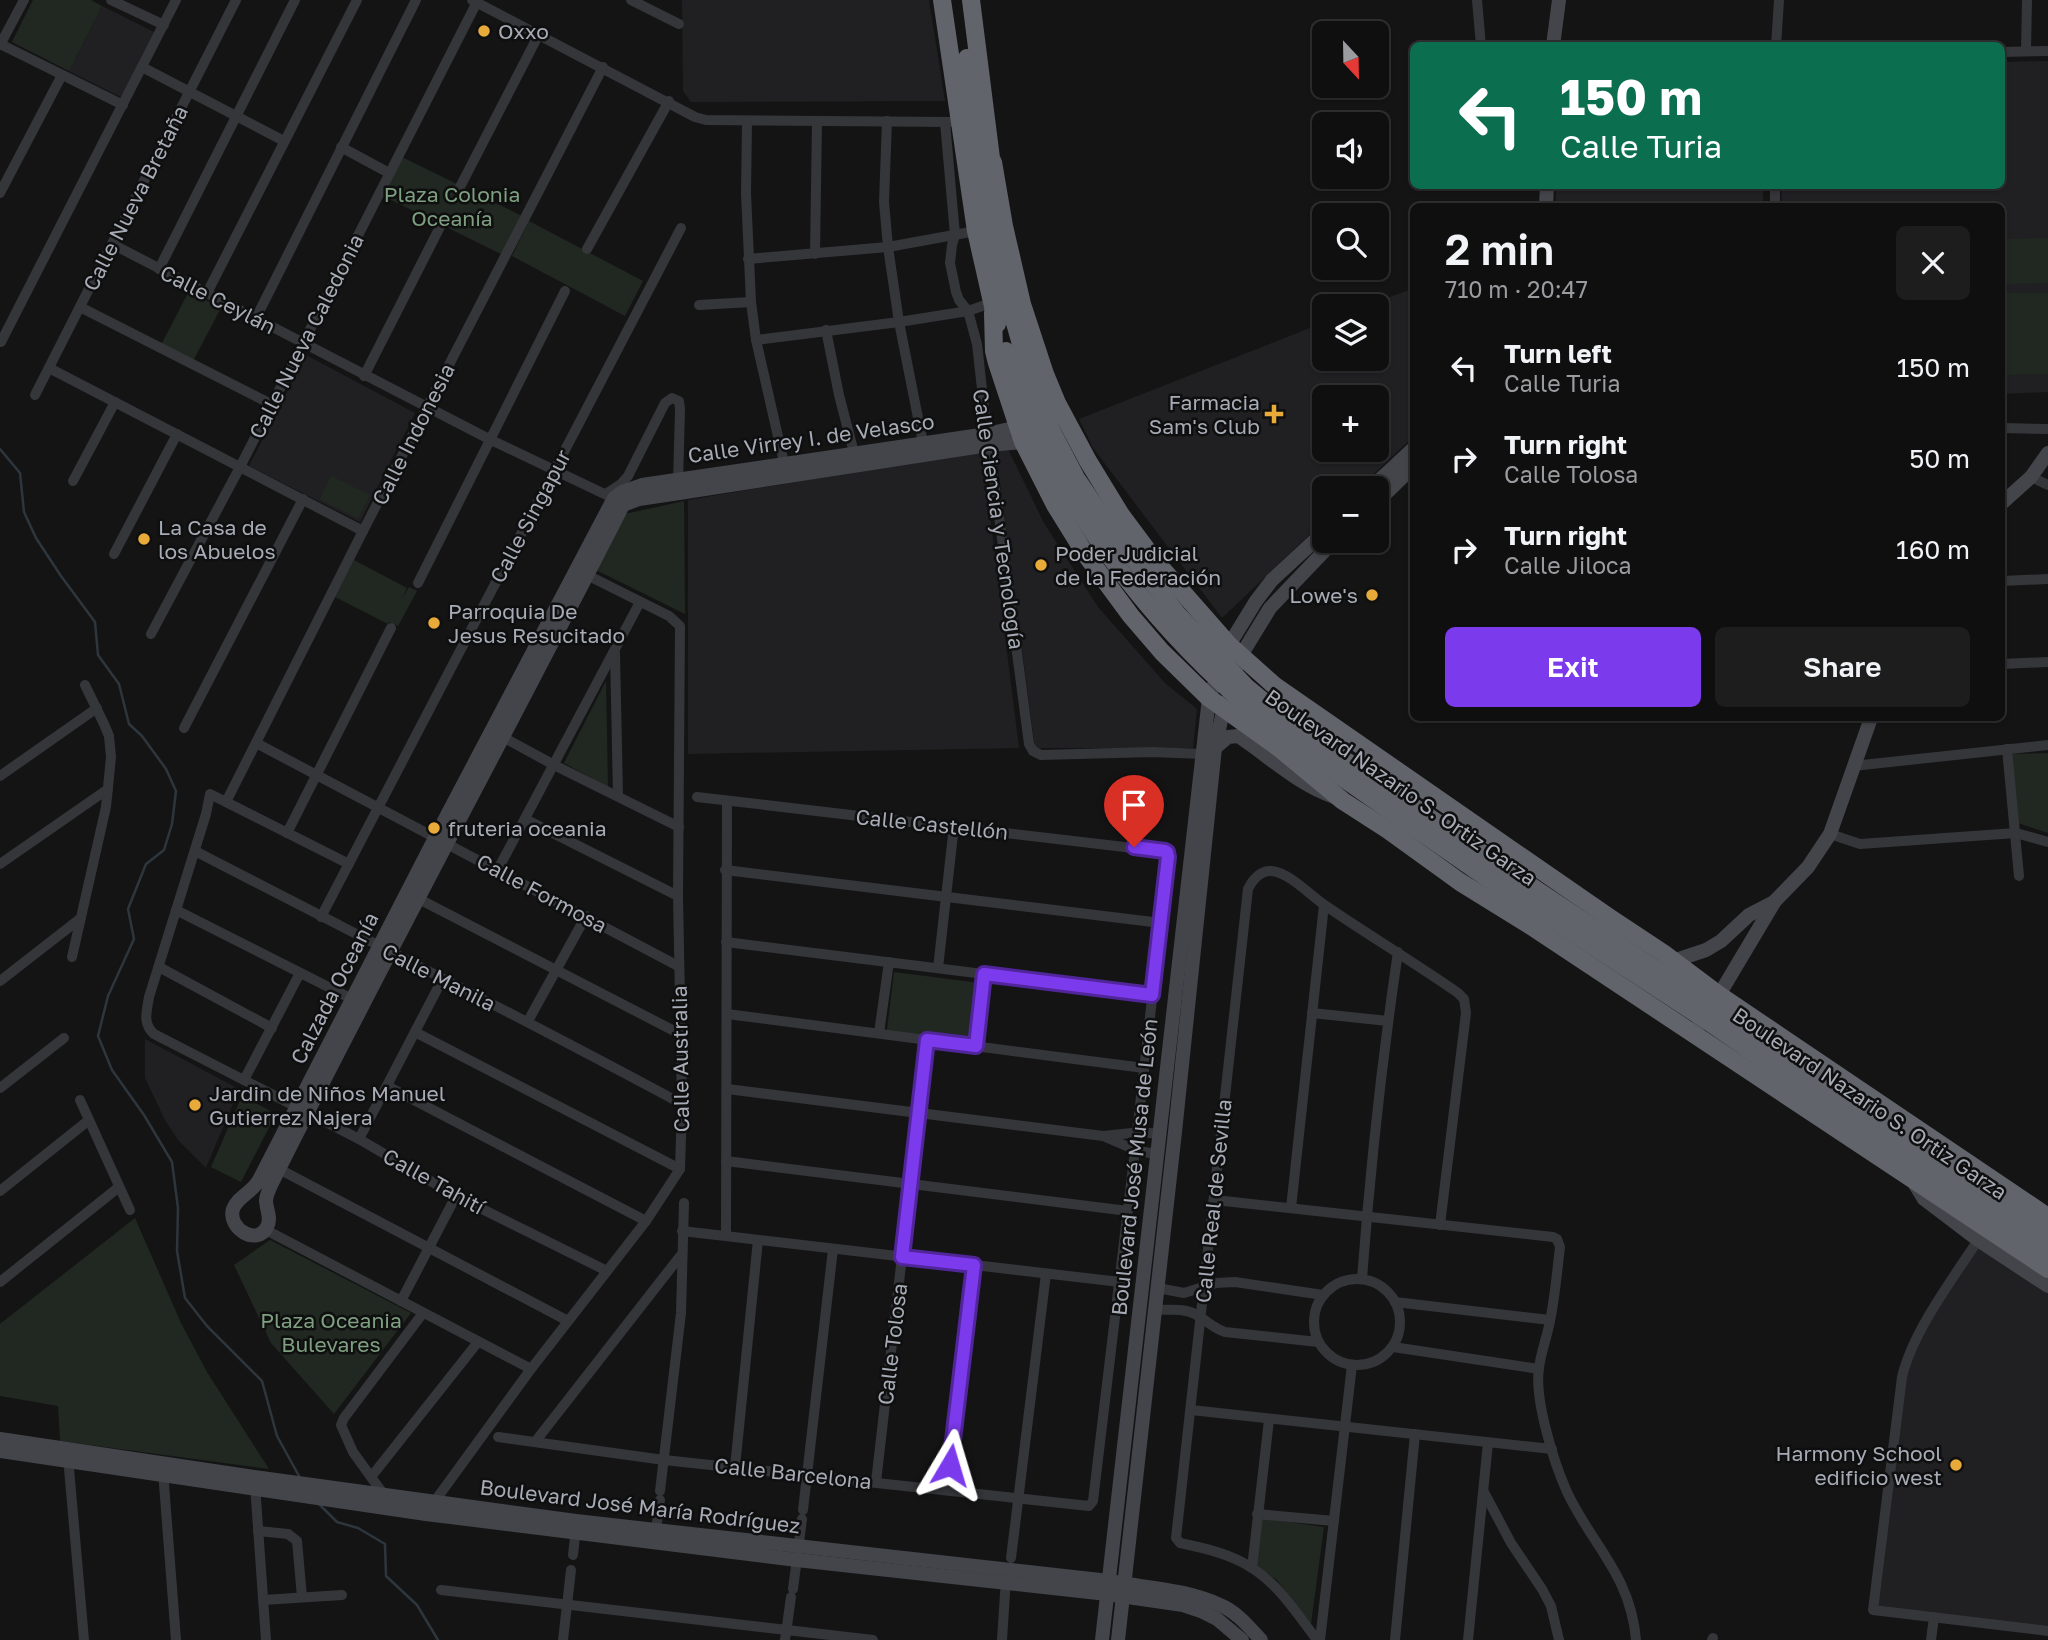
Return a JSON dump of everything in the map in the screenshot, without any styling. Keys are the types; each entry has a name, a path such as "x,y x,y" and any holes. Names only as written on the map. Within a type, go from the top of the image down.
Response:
{"highway":[{"name":"Boulevard Nazario S. Ortiz Garza","path":"942,0 953,122 976,231 997,304 1023,351 1028,423 1055,472 1099,540 1160,619 1213,676 1268,725 1297,746 1501,888 1709,1022 2048,1250"},
{"path":"960,0 977,145 993,244 997,304 994,341 997,363 1028,423 1055,505 1086,555 1131,616 1162,652 1209,698 1259,733 1343,801 1460,882 1531,926 2048,1269"},
{"name":"Boulevard Nazario S. Ortiz Garza","path":"971,0 993,162 997,304"},
{"path":"993,162 1022,304 1057,403 1121,515 1156,562 1234,651 1275,686 1673,961 1718,995 2046,1215"},
{"name":"Boulevard Nazario S. Ortiz Garza","path":"1028,423 1052,432 1076,478 1111,530 1178,615 1246,687 1290,723 2048,1233"},
{"path":"1162,652 1178,653 1199,645 1209,635 1212,625"},
{"path":"1259,733 1252,718 1256,701 1275,686"},
{"path":"1497,839 1542,894"},
{"path":"1501,888 1531,926"},
{"path":"1821,1117 1912,1169 1942,1181"},
{"path":"2015,1211 2046,1215"}],"street":[{"path":"111,0 164,25"},
{"path":"1,342 176,0"},
{"name":"Calle Nueva Bretaña","path":"35,395 236,0"},
{"path":"159,269 295,0"},
{"path":"206,293 357,0"},
{"path":"256,318 416,0"},
{"path":"631,0 679,24"},
{"path":"1477,0 1481,42"},
{"path":"1554,42 1559,0"},
{"path":"1776,42 1779,0"},
{"path":"2026,51 2027,0"},
{"path":"20,1 0,45 123,105"},
{"path":"476,1 695,117 706,120 953,122"},
{"name":"Calle Nueva Caledonia","path":"151,634 240,467 476,1"},
{"path":"460,187 539,34"},
{"path":"2005,52 2048,51"},
{"name":"Calle Indonesia","path":"226,802 603,67"},
{"path":"142,68 284,141"},
{"path":"0,193 62,75"},
{"path":"587,249 669,101"},
{"path":"815,254 817,121"},
{"path":"887,121 884,202 888,247 899,322 923,443"},
{"path":"747,122 746,193 751,302 756,340 786,470"},
{"name":"Calle Ciencia y Tecnología","path":"953,122 956,235 950,263 959,300 968,311 977,344 987,439 1029,744 1033,751 1041,755 1209,751"},
{"path":"341,147 389,173"},
{"path":"364,376 441,225"},
{"name":"Calle Singapur","path":"321,917 681,228"},
{"path":"748,259 888,247 976,231"},
{"name":"Calle Ceylán","path":"112,244 364,376 614,499"},
{"path":"418,583 565,291"},
{"path":"699,304 751,302"},
{"path":"756,340 899,322 997,304"},
{"path":"80,307 271,404"},
{"path":"826,330 854,453"},
{"path":"49,368 363,531"},
{"name":"Calzada Oceanía","path":"441,840 417,898 385,950 352,999 302,1110 267,1195 270,1221 259,1235 245,1234 233,1221 237,1202 256,1185 302,1110 385,950 441,840 497,734 614,499 665,403 672,398 676,398 680,409 678,486"},
{"path":"73,481 115,402"},
{"name":"Calle Virrey I. de Velasco","path":"614,499 635,486 678,486 987,439 1028,423"},
{"path":"2005,428 2048,429"},
{"path":"114,554 177,434"},
{"name":"Calle Virrey I. de Velasco","path":"786,470 854,453 923,443 987,439"},
{"path":"1384,476 1410,452"},
{"path":"2005,500 2031,477 2048,453"},
{"path":"1389,490 1410,470"},
{"path":"2031,477 2048,485"},
{"path":"184,728 303,499"},
{"name":"Calzada Oceanía","path":"497,734 587,575 614,499"},
{"path":"1234,651 1256,601 1272,580 1312,543"},
{"path":"1292,562 1316,553"},
{"path":"1234,651 1322,553"},
{"name":"Calle Australia","path":"587,575 675,620 680,626 680,1169"},
{"path":"2005,581 2048,579"},
{"path":"497,871 640,601"},
{"path":"287,833 391,628"},
{"name":"Boulevard José Musa de León","path":"1137,1402 1158,1288 1209,751 1209,698 1234,651"},
{"name":"Boulevard José Musa de León","path":"1118,1640 1116,1589 1137,1402 1159,1134 1209,751 1224,710 1234,651"},
{"path":"615,652 618,796"},
{"path":"2005,664 2048,662"},
{"path":"72,957 108,789 108,736 85,685"},
{"path":"0,776 97,708"},
{"path":"1693,1033 1775,901 1808,867 1830,834 1870,721"},
{"path":"497,734 679,827"},
{"path":"1209,751 1228,737 1238,736 1294,778 1343,801"},
{"name":"Calle Formosa","path":"256,743 678,966"},
{"path":"1853,766 2048,745"},
{"path":"2007,749 2019,876"},
{"path":"0,864 108,789"},
{"path":"272,1028 159,967 210,794 349,864"},
{"name":"Calle Castellón","path":"697,797 1167,852 1161,923"},
{"path":"726,1236 727,801"},
{"path":"525,819 678,895"},
{"path":"938,968 954,826"},
{"path":"1830,834 1860,844 2016,833 2048,842"},
{"name":"Calle Manila","path":"195,851 443,980 528,1021 682,1104"},
{"path":"726,870 1161,923 1137,1132"},
{"name":"Calle Real de Sevilla","path":"1252,1568 1224,1555 1180,1544 1176,1540 1200,1317 1248,889 1259,874 1267,871 1283,874 1324,905"},
{"path":"417,898 680,1034"},
{"path":"1673,961 1706,950 1721,941 1749,915 1775,901"},
{"path":"1291,1208 1324,905 1398,952 1464,999 1466,1013 1440,1224"},
{"path":"176,911 352,999"},
{"path":"528,1021 586,916"},
{"path":"1,981 81,918"},
{"path":"726,942 1152,995"},
{"path":"1362,1279 1366,1217 1398,952"},
{"path":"879,1033 889,962"},
{"path":"0,967 1,981"},
{"name":"Calle Tahití","path":"159,967 145,1018 150,1031 359,1139 456,1196 607,1272"},
{"path":"244,1080 300,973"},
{"path":"976,1046 984,974"},
{"path":"359,1139 443,980"},
{"path":"1312,1013 1388,1021"},
{"path":"727,1014 1144,1068"},
{"path":"415,1032 680,1169 646,1221 531,1369 430,1508"},
{"path":"0,1088 64,1038"},
{"name":"Calle Tolosa","path":"876,1482 927,1040"},
{"path":"387,1086 646,1221"},
{"path":"727,1089 1103,1136 1137,1132 1159,1134 1166,1148 1168,1190"},
{"path":"80,1100 130,1210"},
{"path":"0,1191 89,1119"},
{"path":"1103,1136 1135,1150 1157,1154"},
{"path":"682,1231 1120,1282 1135,1150"},
{"path":"726,1161 1128,1211"},
{"path":"279,1169 568,1321"},
{"path":"1912,1179 1924,1199 1978,1240 2048,1286"},
{"path":"0,1282 119,1187"},
{"path":"401,1301 456,1196"},
{"path":"1215,1200 1553,1237 1557,1240 1560,1247 1550,1320 1539,1368 1539,1395 1552,1449 1567,1491 1624,1589 1636,1640"},
{"path":"656,1530 681,1313 684,1203"},
{"path":"265,1230 531,1369"},
{"path":"735,1467 758,1240"},
{"path":"1978,1240 1916,1338 1906,1359 1873,1610 2048,1631"},
{"path":"786,1635 803,1515 833,1249"},
{"path":"535,1442 682,1254"},
{"path":"947,1490 974,1265"},
{"path":"1002,1640 1008,1571 1046,1273"},
{"path":"1362,1279 1376,1283 1387,1291 1395,1302 1400,1317 1399,1332 1392,1347 1381,1358 1367,1364 1352,1365 1338,1361 1326,1353 1318,1342 1313,1326 1315,1309 1323,1294 1334,1285 1362,1279"},
{"name":"Calle Barcelona","path":"498,1437 664,1460 1088,1506 1093,1501 1120,1282"},
{"path":"1158,1288 1184,1293 1205,1286 1235,1282 1323,1294"},
{"path":"1395,1302 1550,1320"},
{"path":"1155,1310 1186,1311 1225,1332 1318,1342"},
{"path":"384,1495 353,1452 342,1428 344,1418 423,1313"},
{"path":"371,1477 478,1342"},
{"path":"1392,1347 1539,1368"},
{"path":"1319,1640 1352,1365"},
{"path":"1191,1410 1552,1449"},
{"path":"1269,1420 1252,1568 1290,1604 1319,1640"},
{"path":"1395,1640 1415,1434"},
{"name":"Boulevard José María Rodríguez","path":"0,1439 68,1455 430,1508 798,1553 1008,1571 1116,1589 1183,1605 1217,1619 1242,1640"},
{"path":"1468,1640 1488,1443"},
{"name":"Boulevard José María Rodríguez","path":"0,1451 68,1455"},
{"path":"68,1455 84,1640"},
{"path":"163,1470 176,1640"},
{"path":"255,1483 266,1640"},
{"path":"1483,1489 1511,1543 1551,1606 1559,1640"},
{"name":"Boulevard José María Rodríguez","path":"365,1498 384,1495 430,1508"},
{"path":"1257,1514 1334,1521"},
{"path":"573,1555 576,1527"},
{"name":"Boulevard José María Rodríguez","path":"576,1527 656,1530 798,1553"},
{"path":"258,1531 288,1534 297,1541 302,1597"},
{"path":"563,1640 571,1570"},
{"name":"Boulevard José Musa de León","path":"1102,1640 1116,1589"},
{"name":"Boulevard José María Rodríguez","path":"1116,1589 1181,1592 1221,1605 1245,1623 1261,1640"},
{"path":"441,1590 567,1604 786,1635 873,1640"},
{"path":"263,1600 342,1595"},
{"path":"1931,1640 1934,1617"}],"shaded area":[{"path":"682,0 929,0 945,101 691,102 683,91"},
{"path":"102,6 154,32 121,97 69,71"},
{"path":"2048,61 2048,392 2005,394 2005,203 1782,203 1781,189 2005,189 2005,62"},
{"path":"1556,189 1763,189 1763,203 1556,203"},
{"path":"1410,290 1410,440 1389,460 1389,385 1312,385 1312,462 1386,462 1372,476 1312,476 1312,532 1222,618 1093,448 1079,419 1312,327 1312,371 1389,371 1389,297"},
{"path":"306,355 415,413 360,522 249,466"},
{"name":"Poder Judicial de la Federación","path":"1008,449 1044,523 1098,607 1165,683 1197,709 1193,748 1035,748 996,452"},
{"path":"982,451 1019,748 688,754 688,500"},
{"name":"Jardin de Niños Manuel Gutierrez Najera","path":"145,1039 239,1089 206,1168 178,1140 145,1078"},
{"path":"1977,1242 2048,1289 2048,1629 1869,1607 1907,1354"}],"green space":[{"path":"33,0 91,0 102,6 69,71 12,42"},
{"name":"Plaza Colonia Oceanía","path":"402,157 522,216 503,255 383,196"},
{"path":"529,221 643,281 625,316 512,256"},
{"path":"2048,238 2048,283 2005,284 2005,239"},
{"path":"189,291 221,308 193,361 161,345"},
{"path":"2005,293 2048,293 2048,374 2005,375"},
{"path":"331,476 370,495 358,518 320,499"},
{"path":"684,501 685,614 594,569 620,515"},
{"path":"354,560 407,588 402,599 409,587 417,591 398,626 389,622 388,624 335,597"},
{"path":"606,681 608,787 564,763"},
{"path":"2048,753 2048,833 2018,823 2012,754"},
{"path":"894,972 980,983 972,1041 887,1030"},
{"path":"242,1096 276,1114 241,1182 211,1167"},
{"path":"135,1218 181,1323 207,1372 269,1469 60,1441 58,1406 0,1396 0,1324"},
{"name":"Plaza Oceania Bulevares","path":"270,1240 411,1313 334,1414 271,1343 234,1265"},
{"path":"1261,1518 1324,1527 1311,1624 1276,1579 1256,1567"}],"waterway":[{"path":"0,449 20,473 24,512 36,538 95,622 98,655 119,684 129,724 142,736 166,769 176,791 172,824 164,850 146,864 128,909 134,939 108,996 98,1036 112,1070 144,1115 172,1162 178,1208 177,1251 185,1298 207,1326 262,1381 277,1436 299,1476"},
{"path":"319,1504 337,1522 358,1528 385,1544 386,1576 417,1605 438,1640"}],"place":[{"name":"Oxxo","path":"484,31"},
{"name":"Farmacia Sam's Club","path":"1274,414"},
{"name":"La Casa de los Abuelos","path":"144,539"},
{"name":"Poder Judicial de la Federación","path":"1041,565"},
{"name":"Lowe's","path":"1372,595"},
{"name":"Parroquia De Jesus Resucitado","path":"434,623"},
{"name":"fruteria oceania","path":"434,828"},
{"name":"Jardin de Niños Manuel Gutierrez Najera","path":"195,1105"},
{"name":"Harmony School edificio west","path":"1956,1465"}],"route":[{"path":"950,1465 974,1265 902,1257 927,1040 976,1046 984,974 1152,995 1168,857 1165,851 1134,847"}]}
